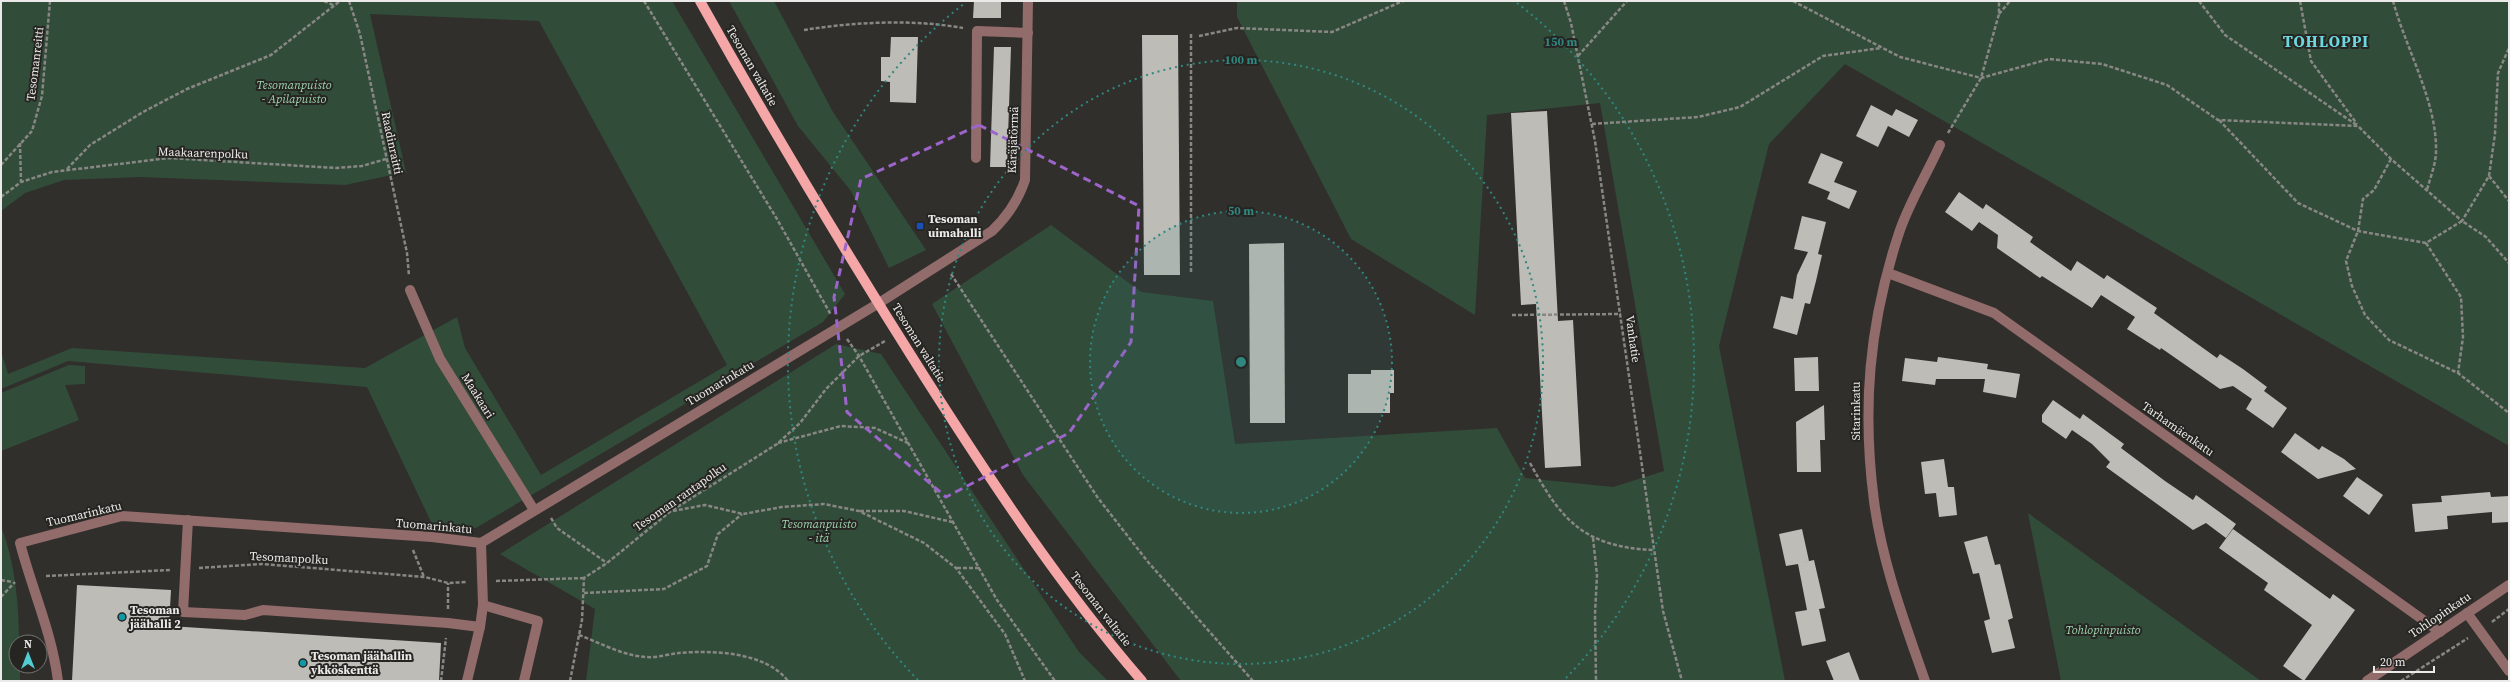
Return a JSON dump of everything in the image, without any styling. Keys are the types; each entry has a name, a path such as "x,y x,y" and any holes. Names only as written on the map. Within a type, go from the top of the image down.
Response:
{"main road":[{"name":"Tesoman valtatie","path":"700,1 812,194 897,334 1046,561 1109,643 1142,681"}],"street":[{"name":"Käräjätörmä","path":"879,303 992,231 1007,217 1019,198 1025,180 1027,152 1028,1"},
{"path":"976,158 977,31 1028,33"},
{"name":"Sitarinkatu","path":"1925,681 1889,572 1874,502 1867,418 1870,356 1898,234 1940,145"},
{"name":"Tarhamäenkatu","path":"1888,273 1994,313 2440,632"},
{"name":"Maakaari","path":"410,290 440,359 534,510"},
{"name":"Tuomarinkatu","path":"29,577 20,543 122,516 411,536 481,543 879,303"},
{"path":"188,520 183,612 245,615 264,610 448,623 480,627"},
{"path":"467,681 480,627 483,582 481,543"},
{"path":"29,577 49,632 58,681"},
{"name":"Tohlopinkatu","path":"2367,681 2509,585"},
{"path":"482,605 538,621 524,681"},
{"path":"2467,613 2509,670"}],"path":[{"name":"Tesomanreitti","path":"1,165 32,131 42,96 50,1"},
{"path":"324,1 335,6"},
{"path":"66,169 90,145 142,112 187,88 271,55 340,1"},
{"name":"Raadinraitti","path":"349,1 360,34 407,253 410,290"},
{"path":"644,1 777,219 837,327 859,356 997,600 1055,681"},
{"path":"1199,36 1237,28 1332,32 1403,1"},
{"name":"Vanhatie","path":"1564,1 1571,23 1592,124 1621,314 1662,611 1682,681"},
{"path":"1578,56 1627,1"},
{"path":"1793,1 1900,57 1981,78 2049,59 2102,64 2167,85 2218,120 2298,202 2358,231 2426,242 2462,221 2489,176 2495,134 2498,73 2509,48"},
{"path":"1940,145 1981,78 1999,14 1999,1"},
{"path":"1999,14 2010,1"},
{"path":"2199,1 2225,35 2358,126"},
{"path":"2300,1 2311,61 2358,126 2391,159 2462,221 2486,238 2509,263"},
{"path":"2393,1 2413,63 2432,110 2436,152 2427,190"},
{"path":"804,30 847,24 910,24 942,25 977,31"},
{"path":"1191,34 1191,272"},
{"path":"1592,124 1698,117 1740,107 1823,56 1882,48"},
{"path":"2218,120 2358,126"},
{"path":"20,143 21,182"},
{"name":"Maakaarenpolku","path":"1,197 21,182 66,169 169,158 336,168 362,166 386,159"},
{"path":"2391,159 2374,190 2363,200 2358,231 2346,261 2352,286 2364,315 2389,340 2458,373 2509,414"},
{"path":"2489,176 2509,201"},
{"path":"2426,242 2461,297 2463,337 2458,373"},
{"path":"951,274 1098,498 1148,562 1253,681"},
{"path":"1512,316 1621,314"},
{"name":"Tesoman rantapolku","path":"584,578 608,563 671,511 777,444 800,423 826,389 859,356 897,334"},
{"path":"777,444 841,426 875,428 908,443"},
{"path":"1530,463 1559,512 1593,538 1636,549 1653,550"},
{"path":"671,511 704,505 743,514 782,507 824,504 859,511 904,511 952,522"},
{"path":"544,505 557,528 608,563"},
{"path":"859,511 924,543 956,568 1005,634 1025,681"},
{"path":"584,593 664,589 707,566 718,534 743,514"},
{"path":"411,536 416,561 425,577"},
{"path":"1593,538 1597,575 1595,614 1596,681"},
{"name":"Tesomanpolku","path":"13,582 29,577 185,570 262,564 425,577 448,583 584,578"},
{"path":"956,568 979,568"},
{"path":"570,681 579,634 584,593 584,578"},
{"path":"1,580 13,582 1,597"},
{"path":"441,681 448,623 448,583"},
{"path":"2401,681 2480,630 2509,609"},
{"path":"579,634 613,648 646,657 679,653 717,652 749,657 783,674 788,681"}],"highlighted area":[{"path":"979,125 1139,206 1131,342 1069,433 946,497 847,412 834,297 861,179"}],"green space":[{"name":"Tesomanpuisto - Apilapuisto","path":"1,1 672,1 845,294 823,322 476,528 432,524 367,387 68,361 1,389 1,351 8,374 72,348 365,368 457,317 465,348 541,475 727,365 539,21 370,14 406,172 345,185 141,177 64,180 25,193 1,211"},
{"path":"729,1 774,1 833,112 926,250 889,268 851,191 798,126"},
{"path":"1237,1 2509,1 2509,446 1845,64 1769,144 1719,346 1785,681 1181,681 1023,475 932,304 1051,225 1141,292 1213,301 1235,444 1497,428 1525,478 1613,487 1664,471 1600,103 1487,115 1475,315 1351,239 1237,17"},
{"name":"Tesomanpuisto - itä","path":"836,344 881,354 1079,652 1108,681 586,681 595,609 500,554"},
{"path":"69,365 85,366 85,384 65,385 79,420 1,451 1,393"},
{"name":"Tohlopinpuisto","path":"2028,513 2261,681 2061,681"},
{"path":"1,526 13,569 18,613 19,634 8,634 8,674 20,674 20,681 1,681"}],"building":[{"path":"974,1 1001,1 1001,18 973,18"},
{"path":"1142,35 1178,35 1180,275 1144,275"},
{"path":"891,37 918,37 916,103 890,102 890,82 881,81 881,57 890,57"},
{"path":"994,47 1011,47 1007,167 990,167"},
{"path":"1871,105 1892,116 1896,109 1918,120 1909,137 1888,126 1878,147 1856,136"},
{"path":"1547,111 1558,321 1573,320 1581,466 1545,468 1536,304 1521,305 1511,113"},
{"path":"1821,153 1843,162 1834,182 1857,191 1849,209 1827,199 1830,192 1808,183"},
{"path":"1959,192 1983,209 1986,204 2033,237 2030,242 2071,271 2077,261 2104,279 2107,275 2157,308 2154,313 2217,358 2220,354 2267,387 2264,391 2287,408 2273,428 2246,409 2252,399 2233,386 2220,389 2161,348 2160,350 2127,329 2135,317 2101,295 2092,308 2042,276 2040,278 1997,248 1998,235 1979,222 1972,231 1945,212"},
{"path":"1802,216 1826,222 1818,254 1822,255 1816,281 1810,304 1805,303 1797,335 1773,328 1781,296 1793,299 1797,275 1808,252 1794,249"},
{"path":"1284,243 1285,423 1250,423 1249,244"},
{"path":"1818,357 1819,391 1795,391 1794,358"},
{"path":"1938,357 1988,364 1987,369 2020,374 2016,398 1983,392 1985,379 1936,379 1935,385 1902,381 1905,358 1937,362"},
{"path":"1371,370 1394,370 1394,393 1390,393 1390,413 1348,413 1348,374 1371,374"},
{"path":"2053,400 2080,419 2083,414 2124,444 2121,448 2165,481 2193,500 2196,495 2236,524 2226,538 2206,523 2193,530 2106,467 2110,462 2092,444 2072,430 2066,439 2042,422 2042,415"},
{"path":"1824,405 1825,440 1820,440 1821,472 1797,472 1796,422"},
{"path":"2295,433 2319,450 2322,446 2344,459 2356,469 2318,479 2281,452"},
{"path":"1944,459 1948,487 1954,487 1957,515 1939,517 1936,493 1925,494 1921,462"},
{"path":"2357,477 2383,495 2369,515 2343,496"},
{"path":"2490,492 2491,497 2509,496 2509,522 2492,523 2492,512 2447,516 2448,529 2415,532 2412,504 2442,502 2441,496"},
{"path":"1802,529 1809,561 1800,563 1814,560 1825,608 1819,609 1826,641 1802,646 1795,612 1807,610 1798,564 1786,566 1779,534"},
{"path":"2233,529 2330,599 2333,594 2355,610 2304,681 2283,666 2312,625 2264,590 2268,583 2219,548"},
{"path":"1987,536 1995,565 2000,564 2013,618 2008,620 2015,648 1992,653 1984,621 1990,619 1979,573 1973,574 1964,542"},
{"path":"77,585 171,590 169,626 441,643 439,681 72,681"},
{"path":"1849,652 1860,681 1834,681 1826,661"}],"place":[{"name":"Tesoman uimahalli","path":"920,226"},
{"name":"Tesoman jäähalli 2","path":"122,617"},
{"name":"Tesoman jäähallin ykköskenttä","path":"303,663"}],"district":[{"name":"TOHLOPPI","path":"2326,41"}]}
